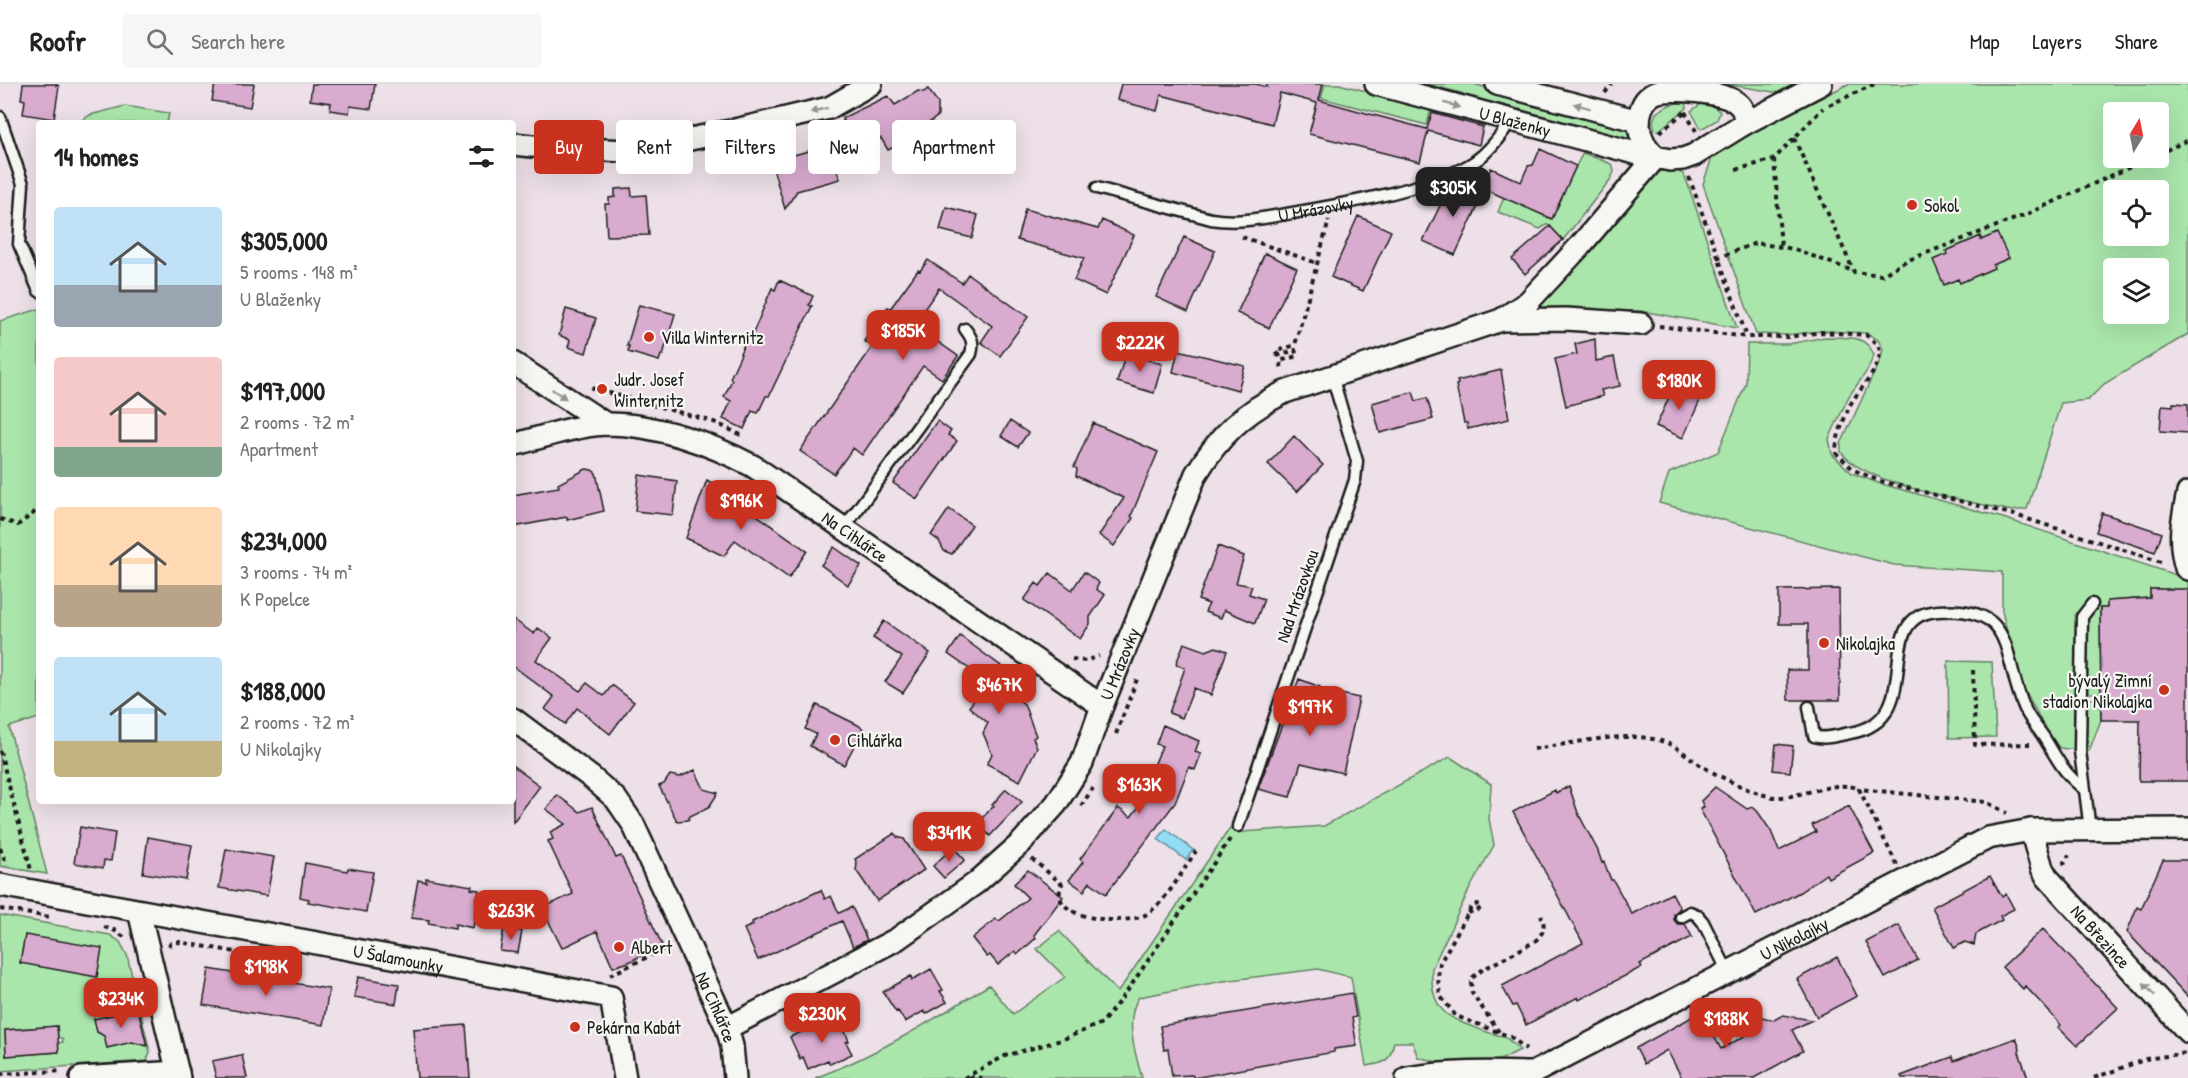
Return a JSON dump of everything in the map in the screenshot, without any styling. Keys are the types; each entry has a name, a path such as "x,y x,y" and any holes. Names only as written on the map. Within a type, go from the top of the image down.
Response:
{"street":[{"path":"516,144 552,148 631,150 735,130 829,108 871,84"},
{"name":"U Blaženky","path":"1376,84 1511,121 1656,156"},
{"name":"U Blaženky","path":"1497,84 1639,121"},
{"path":"1744,124 1745,119 1741,106 1726,97 1653,88 1643,104 1639,121 1642,140 1656,156 1670,160 1683,159 1711,146 1744,124 1821,84"},
{"name":"U Mrázovky","path":"727,1028 897,939 976,883 1021,843 1056,804 1082,763 1102,706 1196,474 1204,460 1237,421 1260,404 1285,392 1501,320 1528,302 1580,246 1656,156"},
{"name":"U Mrázovky","path":"1501,320 1566,319 1641,324"},
{"path":"516,365 606,424"},
{"name":"Na Cihlářce","path":"516,444 606,424 658,432 706,444 729,454 753,466 1102,706"},
{"path":"2187,568 2180,549 2183,514 2188,493"},
{"name":"Na Cihlářce","path":"516,721 616,799 633,824 727,1028 732,1046 735,1078"},
{"name":"U Nikolajky","path":"1407,1078 1435,1073 1485,1071 1533,1073 1988,838 2031,830 2188,829"},
{"name":"Na Březince","path":"2031,830 2042,868 2047,877 2188,1032"},
{"name":"U Šalamounky","path":"5,880 140,911 611,997 626,1078"},
{"path":"81,1078 178,1075 140,911"}],"lane":[{"path":"0,117 23,184 19,244 36,284"},
{"name":"U Mrázovky","path":"1097,188 1220,220 1263,218 1331,206 1426,183 1475,162 1488,150 1511,121"},
{"path":"844,528 971,354 972,339 965,329"},
{"name":"Nad Mrázovkou","path":"1238,826 1355,480 1357,461 1332,376"},
{"path":"2090,830 2080,751 2082,617 2092,604"},
{"path":"1809,707 1814,736 1821,738 1859,732 1873,726 1884,717 1892,702 1902,637 1908,626 1917,617 1935,611 1959,610 1978,615 1993,622 2003,636 2025,710 2067,773 2085,790"},
{"path":"1681,917 1690,912 1703,921 1728,972"}],"path":[{"path":"1736,170 1774,159 1822,108 1875,84"},
{"path":"1659,132 1689,108"},
{"path":"1685,112 1696,131"},
{"path":"1794,138 1854,272"},
{"path":"2169,149 2188,140"},
{"path":"1683,159 1747,337"},
{"path":"1774,159 1781,247"},
{"path":"1717,258 1756,243 1794,249 1854,272 1882,275 1906,261 2025,215 2128,168"},
{"path":"1282,369 1280,361 1297,356 1295,350 1277,356 1276,351 1295,345 1329,224"},
{"path":"1236,235 1317,263"},
{"path":"1641,324 1747,337 1788,337 1822,332 1866,335 1878,345 1880,357 1870,377 1850,405 1836,442 1836,453 1854,470 1880,481 2015,515 2187,568"},
{"path":"1273,374 1293,366"},
{"path":"583,386 714,422 749,440"},
{"path":"0,519 18,525 36,511"},
{"path":"1061,656 1086,661 1102,656"},
{"path":"1973,670 1975,745 2030,744 2051,748"},
{"path":"1534,749 1621,737 1645,737 1682,750 1697,763 1756,793 1774,797 1797,796 1817,790 1851,785 1859,789 1986,802 2007,813"},
{"path":"0,751 33,879"},
{"path":"1859,789 1900,871"},
{"path":"966,1077 1005,1056 1061,1040 1102,1023 1128,990 1238,826"},
{"path":"0,848 5,880"},
{"path":"1032,858 1062,884 1061,901 1069,908 1096,919 1120,920 1137,919 1161,902 1196,851"},
{"path":"1468,913 1440,963 1438,978 1440,996 1456,1016 1511,1036 1526,1049"},
{"path":"1499,1033 1472,993 1472,978 1541,936 1545,929 1541,915"},
{"path":"166,949 171,943 179,942 274,958"},
{"path":"610,975 669,947"},
{"path":"2094,1078 2146,1059 2188,1053"},
{"path":"966,1077 987,1078"}],"green space":[{"path":"1325,84 1339,84 1431,108 1427,125 1321,98"},
{"path":"1427,84 1473,84 1623,123 1629,131 1628,141 1498,112 1461,93"},
{"path":"1725,84 1812,84 1780,93"},
{"path":"1848,84 2188,84 2188,334 2104,384 2088,400 2061,403 2027,509 2012,511 1895,483 1854,464 1841,452 1841,444 1881,358 1883,349 1878,340 1867,333 1821,331 1786,335 1756,334 1703,184 1714,152"},
{"path":"1677,103 1686,103 1687,108 1658,131 1655,130 1653,122 1656,113"},
{"path":"1701,104 1713,106 1720,112 1717,120 1701,129 1691,111"},
{"path":"125,106 169,113 168,120 82,120 90,115"},
{"path":"1583,153 1609,163 1613,166 1614,172 1563,240 1548,224 1540,229 1498,212 1504,197 1551,219"},
{"path":"1674,169 1683,174 1687,182 1737,328 1641,311 1567,311 1537,314 1534,304 1642,187 1660,171"},
{"path":"36,310 36,719 9,727 47,874 0,866 0,321"},
{"path":"1825,337 1847,337 1860,340 1870,348 1874,355 1867,371 1849,396 1829,439 1832,454 1852,473 1878,483 2003,518 2188,579 2188,589 2150,589 2150,598 2108,601 2107,608 2100,608 2101,693 2087,693 2087,699 2100,699 2101,720 2089,751 2059,748 2044,726 2019,679 2002,611 2002,572 1894,565 1659,503 1669,473 1718,452 1746,383 1747,344 1789,344"},
{"path":"1948,661 1992,662 1996,737 1949,738"},
{"path":"1450,757 1491,784 1489,819 1494,845 1470,888 1432,968 1434,995 1438,1005 1453,1018 1506,1038 1520,1050 1496,1062 1437,1062 1418,1057 1412,1042 1394,1042 1386,1060 1379,1064 1366,1066 1351,977 1318,969 1223,981 1139,997 1132,1015 1132,1036 1142,1078 815,1078 883,1048 989,985 1013,1014 1065,977 1037,949 1059,931 1118,992 1230,828 1242,832 1324,826"},
{"path":"0,915 110,935 120,942 127,955 150,1052 147,1061 0,1071","holes":["25,935 96,977 20,963","138,1009 146,1042 138,1044 97,1032 94,1019","57,1026 58,1038 62,1038 63,1042 58,1043 58,1052 6,1056 5,1030"]}],"water":[{"path":"1166,829 1193,850 1186,860 1158,839"}],"building":[{"path":"23,84 57,84 56,86 59,86 54,119 23,114 25,100 21,99"},
{"path":"215,84 254,84 250,107 212,101"},
{"path":"312,84 375,84 371,109 350,106 349,113 330,110 331,103 310,100"},
{"path":"1121,84 1256,84 1267,87 1267,84 1323,84 1319,100 1366,113 1427,129 1432,113 1483,127 1479,145 1428,131 1420,162 1309,134 1317,103 1280,93 1272,124 1161,95 1157,111 1117,100"},
{"path":"928,89 938,103 938,116 933,120 892,120 892,148 888,150 880,139 880,120 843,120 842,118 888,96 895,105 918,91 924,92"},
{"path":"1540,149 1576,166 1552,219 1482,188 1491,168 1521,182 1528,166 1533,165"},
{"path":"808,151 808,174 838,174 840,179 797,191 785,209 775,174 796,174 796,154"},
{"path":"1452,181 1483,195 1455,255 1423,241"},
{"path":"631,188 632,196 646,195 649,235 607,236 605,204 609,204 609,198 615,197 615,189"},
{"path":"946,207 978,215 972,238 940,230"},
{"path":"1025,209 1098,229 1102,220 1134,235 1106,295 1074,280 1084,258 1017,240"},
{"path":"1358,216 1391,231 1363,291 1331,277"},
{"path":"1550,226 1563,240 1525,274 1512,259"},
{"path":"1997,233 2009,258 1993,265 1994,268 1960,283 1958,279 1944,285 1933,260 1947,254 1946,251 1981,236 1981,240"},
{"path":"1184,237 1215,251 1188,312 1156,297"},
{"path":"1265,253 1297,268 1269,328 1237,313"},
{"path":"928,260 962,283 968,274 1028,317 1000,356 981,342 992,326 939,288 920,315 928,321 921,330 958,356 942,379 923,366 862,455 853,448 834,474 800,451 873,346 864,341 888,307 890,309"},
{"path":"779,280 813,296 809,305 812,306 769,396 766,396 758,413 752,411 744,429 723,419 731,401 724,397 740,353 747,339 750,340 772,288 775,290"},
{"name":"Villa Winternitz","path":"639,305 675,314 663,355 659,361 628,352 629,346 627,346"},
{"path":"566,309 596,318 586,353 568,347 570,340 559,335"},
{"path":"1595,339 1596,361 1614,357 1620,386 1601,390 1603,396 1566,406 1555,359 1577,354 1575,344"},
{"path":"1178,350 1245,366 1238,390 1173,372"},
{"path":"1126,353 1162,364 1154,393 1117,382"},
{"path":"1501,370 1509,419 1468,429 1467,423 1464,423 1457,381"},
{"path":"1675,384 1702,396 1683,438 1656,426"},
{"path":"1413,392 1416,401 1427,398 1433,419 1380,433 1372,403"},
{"path":"2173,403 2188,404 2188,433 2160,431 2162,405 2173,406"},
{"path":"937,421 951,431 948,435 957,441 917,499 893,483"},
{"path":"1010,421 1028,433 1018,447 1001,436"},
{"path":"1093,423 1158,452 1131,516 1133,518 1114,546 1099,535 1124,498 1076,476 1077,469 1074,467"},
{"path":"1294,436 1323,465 1297,492 1268,464"},
{"path":"586,469 592,470 596,473 604,511 567,520 567,517 516,526 516,494 559,487 558,484"},
{"path":"639,475 677,481 673,515 635,511"},
{"path":"707,480 756,511 754,513 807,551 789,578 735,540 724,556 686,538"},
{"path":"949,509 972,525 952,554 944,551 939,541 931,535"},
{"path":"2102,513 2162,533 2155,552 2096,532"},
{"path":"1218,546 1244,556 1236,583 1252,586 1249,594 1264,599 1255,623 1224,610 1221,618 1205,612 1209,604 1198,600"},
{"path":"834,547 861,566 848,585 821,565"},
{"path":"1084,572 1099,583 1096,589 1105,595 1090,617 1090,624 1080,639 1024,600 1036,583 1040,586 1050,573 1072,590"},
{"name":"Nikolajka","path":"1839,589 1840,700 1788,700 1787,670 1808,670 1808,624 1779,624 1779,590"},
{"name":"bývalý Zimní stadion Nikolajka","path":"2150,589 2188,589 2188,781 2139,781 2140,720 2101,720 2100,608 2107,608 2107,601 2150,598"},
{"path":"516,621 534,634 538,628 552,638 536,660 580,691 587,683 604,696 612,685 634,702 610,734 577,708 565,724 545,709 554,697 516,668"},
{"path":"884,621 930,653 903,693 885,682 902,657 873,638"},
{"path":"960,636 1001,666 992,679 1024,704 1036,736 1033,738 1037,747 1020,781 987,764 992,754 983,733 988,723 969,707 988,682 948,654"},
{"path":"1184,643 1206,651 1216,647 1227,651 1211,695 1194,688 1182,718 1169,713 1185,668 1176,664"},
{"path":"1299,679 1320,687 1319,689 1359,698 1343,773 1301,763 1290,797 1258,789"},
{"name":"Cihlářka","path":"817,705 863,729 844,765 810,746 816,734 805,729"},
{"path":"1163,725 1199,741 1195,752 1201,754 1195,770 1189,767 1175,803 1106,894 1090,882 1084,891 1069,880 1083,862 1080,859 1118,808 1131,817 1161,777 1151,773 1162,746 1156,744"},
{"path":"1776,744 1793,746 1790,772 1773,770"},
{"path":"516,768 540,786 513,822 513,804 516,804"},
{"path":"695,770 704,789 718,793 709,807 690,816 688,820 677,821 659,786 664,784 670,775 680,777"},
{"path":"1569,786 1578,813 1602,863 1604,862 1611,880 1632,914 1672,893 1680,908 1674,914 1674,920 1678,924 1685,924 1692,937 1640,964 1642,967 1526,1025 1516,1005 1513,1006 1502,986 1583,943 1513,812 1555,790 1556,793"},
{"path":"1715,787 1747,809 1753,807 1758,812 1771,831 1779,851 1816,832 1812,825 1849,806 1874,853 1828,878 1826,874 1800,892 1756,915 1700,809 1704,807 1701,801"},
{"path":"1006,789 1022,802 990,836 977,823 994,806 992,805"},
{"path":"557,795 580,812 592,807 616,858 621,856 662,945 629,962 613,967 597,931 562,948 542,908 573,894 548,841 553,839 550,832 566,824 546,809"},
{"path":"80,827 115,833 111,861 104,860 103,868 74,863"},
{"path":"895,833 897,837 904,839 924,870 877,901 856,870 855,859"},
{"path":"148,837 192,845 186,880 143,873"},
{"path":"953,847 965,860 944,878 933,866"},
{"path":"226,849 274,857 267,896 219,888"},
{"path":"2163,860 2188,860 2188,997 2127,932 2137,907 2141,909"},
{"path":"305,863 347,871 348,868 373,872 366,912 308,902 309,899 300,897"},
{"path":"1028,870 1063,897 1034,935 1036,938 1018,954 1015,951 998,965 990,955 987,957 972,938 996,919 999,921 1028,898 1014,884"},
{"path":"1990,876 2002,897 2006,894 2014,909 2000,916 2002,920 1976,934 1974,945 1965,942 1954,948 1932,907"},
{"path":"426,878 472,886 471,889 479,890 473,928 455,924 455,928 428,923 429,920 411,918 418,880 426,882"},
{"path":"821,890 825,899 831,896 839,913 852,907 867,940 853,947 842,921 758,960 744,929 753,925 752,922"},
{"path":"1899,925 1918,960 1885,978 1866,942"},
{"path":"504,928 522,931 518,953 500,951"},
{"path":"2043,929 2118,1008 2077,1046 2058,1027 2061,1025 2025,986 2023,989 2002,967"},
{"path":"25,935 102,948 97,977 20,963"},
{"path":"1837,957 1857,996 1817,1017 1797,979"},
{"path":"209,969 329,989 323,1025 203,1005"},
{"path":"931,969 947,1002 926,1014 924,1011 905,1022 883,992 911,976 912,980"},
{"path":"358,977 399,984 396,1004 354,997"},
{"path":"1352,993 1356,1017 1352,1018 1357,1046 1194,1078 1192,1075 1172,1076 1168,1049 1164,1050 1160,1026"},
{"path":"138,1009 147,1046 132,1042 107,1048 104,1036 97,1032 94,1019"},
{"path":"1701,1012 1721,1049 1754,1031 1757,1022 1762,1017 1774,1020 1783,1015 1812,1020 1792,1030 1803,1051 1754,1078 1682,1078 1667,1050 1644,1064 1636,1048"},
{"path":"840,1019 852,1054 830,1064 828,1060 808,1069 803,1057 800,1059 790,1037 819,1024 820,1028"},
{"path":"466,1025 470,1078 417,1078 413,1029"},
{"path":"57,1026 59,1052 6,1056 5,1030"},
{"path":"2016,1038 2028,1078 1902,1078 1901,1076 1952,1057 1954,1061"},
{"path":"242,1055 247,1078 216,1078 212,1061"}],"place":[{"name":"Sokol","path":"1912,205"},
{"name":"Villa Winternitz","path":"649,337"},
{"name":"Judr. Josef Winternitz","path":"602,389"},
{"name":"Nikolajka","path":"1824,643"},
{"name":"bývalý Zimní stadion Nikolajka","path":"2164,690"},
{"name":"Cihlářka","path":"835,740"},
{"name":"Albert","path":"619,947"},
{"name":"Pekárna Kabát","path":"575,1027"}]}
